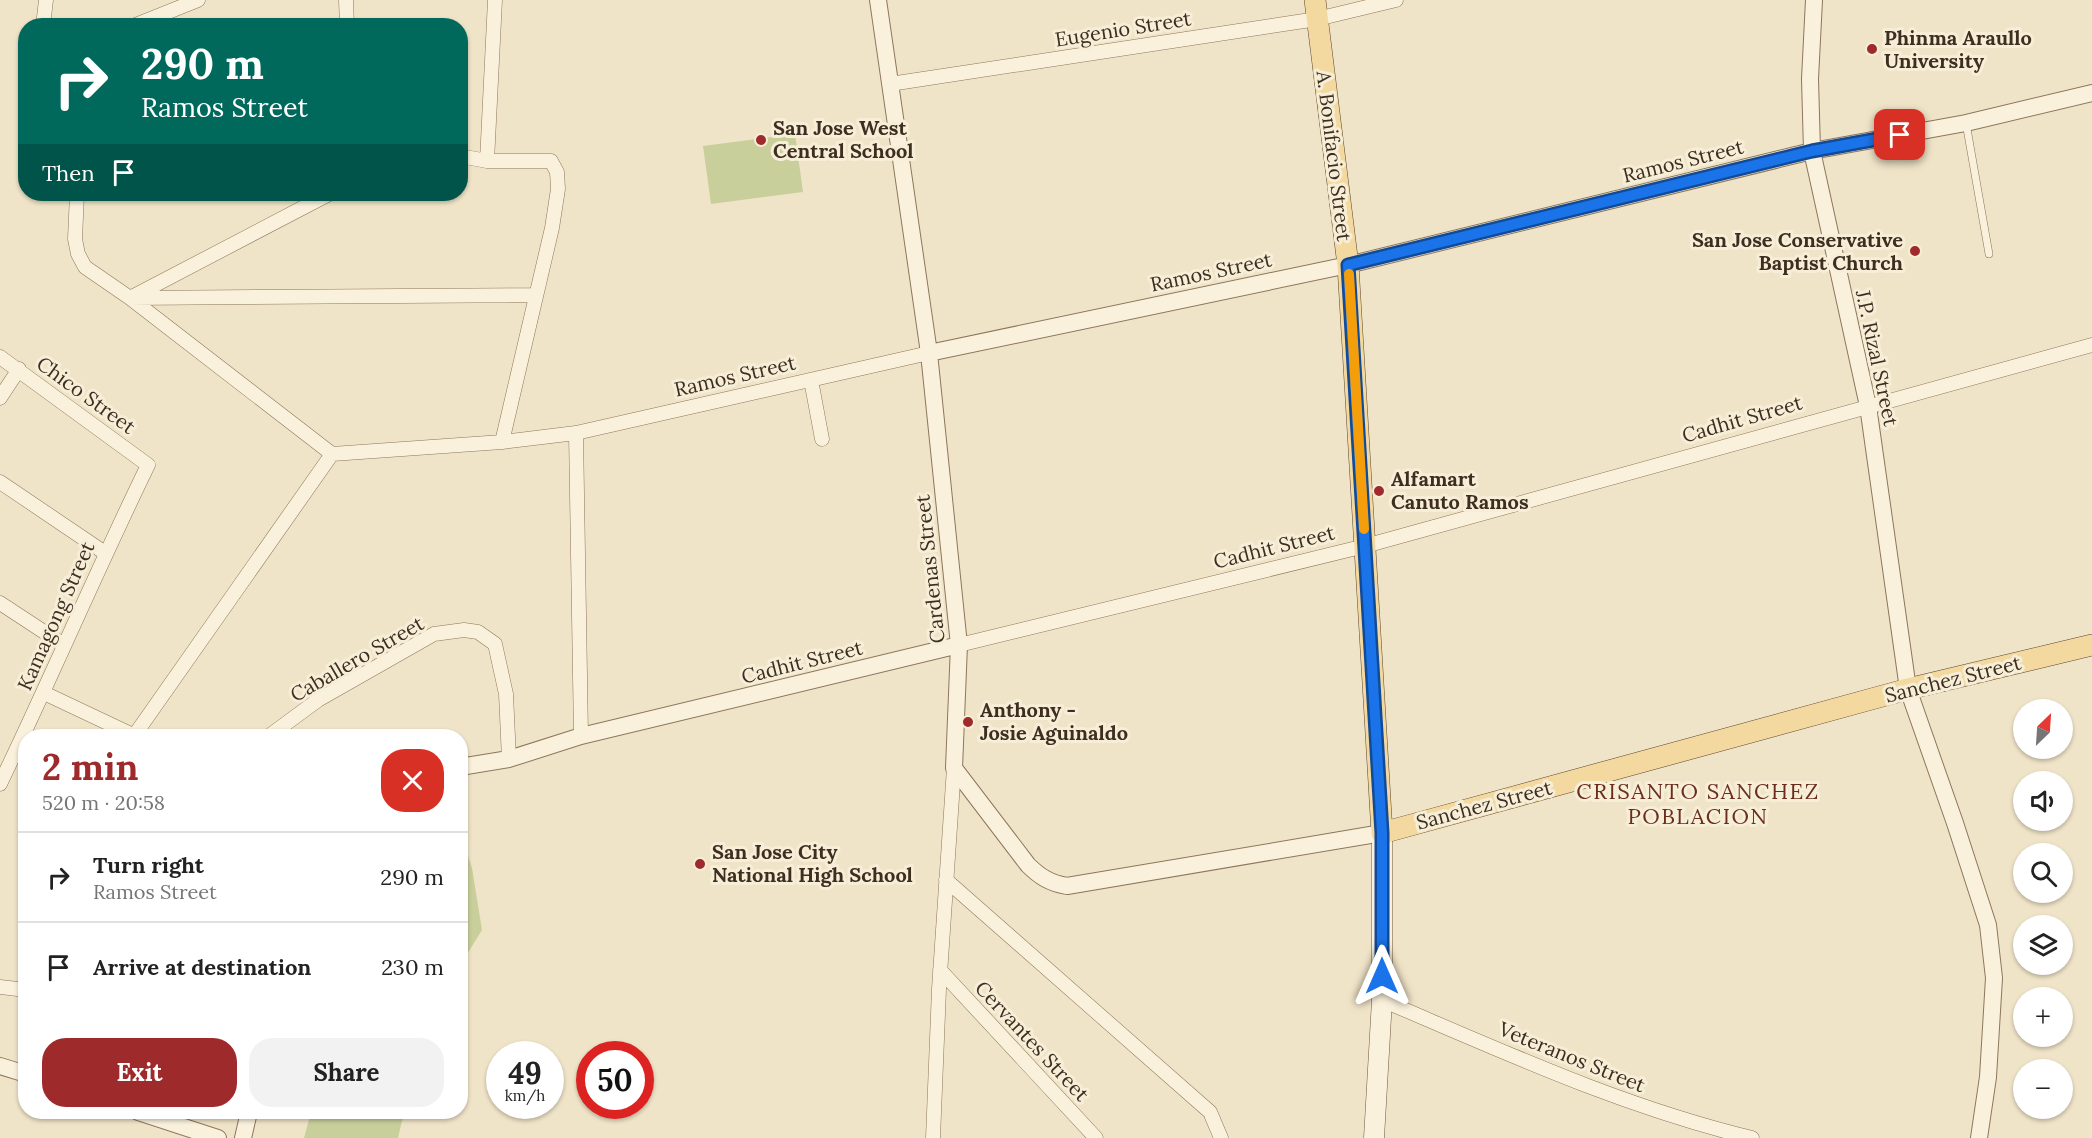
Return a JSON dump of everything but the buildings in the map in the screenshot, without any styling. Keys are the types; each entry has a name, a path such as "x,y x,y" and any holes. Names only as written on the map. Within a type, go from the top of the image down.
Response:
{"main road":[{"name":"A. Bonifacio Street","path":"1316,9 1348,265 1382,833 1382,1000 1374,1138"},
{"name":"Sanchez Street","path":"1382,833 1908,689 2092,645"}],"street":[{"path":"44,18 46,0"},
{"path":"154,18 198,0"},
{"path":"346,0 347,18"},
{"path":"487,161 495,0"},
{"name":"Cardenas Street","path":"878,0 929,353 959,645 954,768 940,970 933,1138"},
{"name":"Eugenio Street","path":"890,84 1316,9 1396,0"},
{"name":"J.P. Rizal Street","path":"1814,0 1810,80 1812,151 1868,406 1908,689 1988,925 1994,978 1988,1077 1979,1138"},
{"name":"Ramos Street","path":"332,454 502,442 576,434 929,353 1348,265 1812,151 1966,123 2092,93"},
{"path":"468,157 487,161 551,162 557,172 558,189 552,228 502,442"},
{"path":"78,201 75,239 78,255 85,267 130,298 332,454 140,729"},
{"path":"130,298 316,201"},
{"path":"130,298 536,295"},
{"name":"Cadhit Street","path":"468,766 509,759 581,736 1365,546 2092,345"},
{"name":"Chico Street","path":"0,357 148,465"},
{"path":"0,398 19,369"},
{"path":"811,380 822,439"},
{"path":"576,434 581,736"},
{"name":"Kamagong Street","path":"27,729 105,553 148,465"},
{"path":"0,482 105,553"},
{"path":"0,603 64,645"},
{"name":"Caballero Street","path":"279,729 318,700 434,634 464,630 478,632 495,644 506,694 509,759"},
{"path":"44,693 120,729"},
{"name":"Kamagong Street","path":"0,784 18,747"},
{"name":"Sanchez Street","path":"954,768 1033,870 1051,883 1067,886 1382,833"},
{"path":"946,880 1210,1112 1221,1138"},
{"name":"Cervantes Street","path":"940,970 1096,1138"},
{"path":"0,987 18,989"},
{"name":"Veteranos Street","path":"1382,1000 1592,1089 1664,1114 1752,1138"},
{"path":"0,1066 18,1072"},
{"path":"160,1119 218,1138"},
{"path":"243,1138 247,1119"}],"lane":[{"path":"1966,123 1989,254"}],"green space":[{"path":"795,134 803,192 711,204 703,146"},
{"path":"468,856 472,868 482,930 468,953"},
{"path":"309,1119 402,1119 398,1138 304,1138"}],"slow traffic":[{"path":"1349,274 1364,529"}],"place":[{"name":"Phinma Araullo University","path":"1872,49"},
{"name":"San Jose West Central School","path":"761,140"},
{"name":"San Jose Conservative Baptist Church","path":"1915,251"},
{"name":"Alfamart Canuto Ramos","path":"1379,491"},
{"name":"Anthony - Josie Aguinaldo","path":"968,722"},
{"name":"San Jose City National High School","path":"700,864"}],"district":[{"name":"CRISANTO SANCHEZ POBLACION","path":"1698,804"}],"route":[{"path":"1382,976 1382,833 1348,265 1812,151 1900,135"}]}
